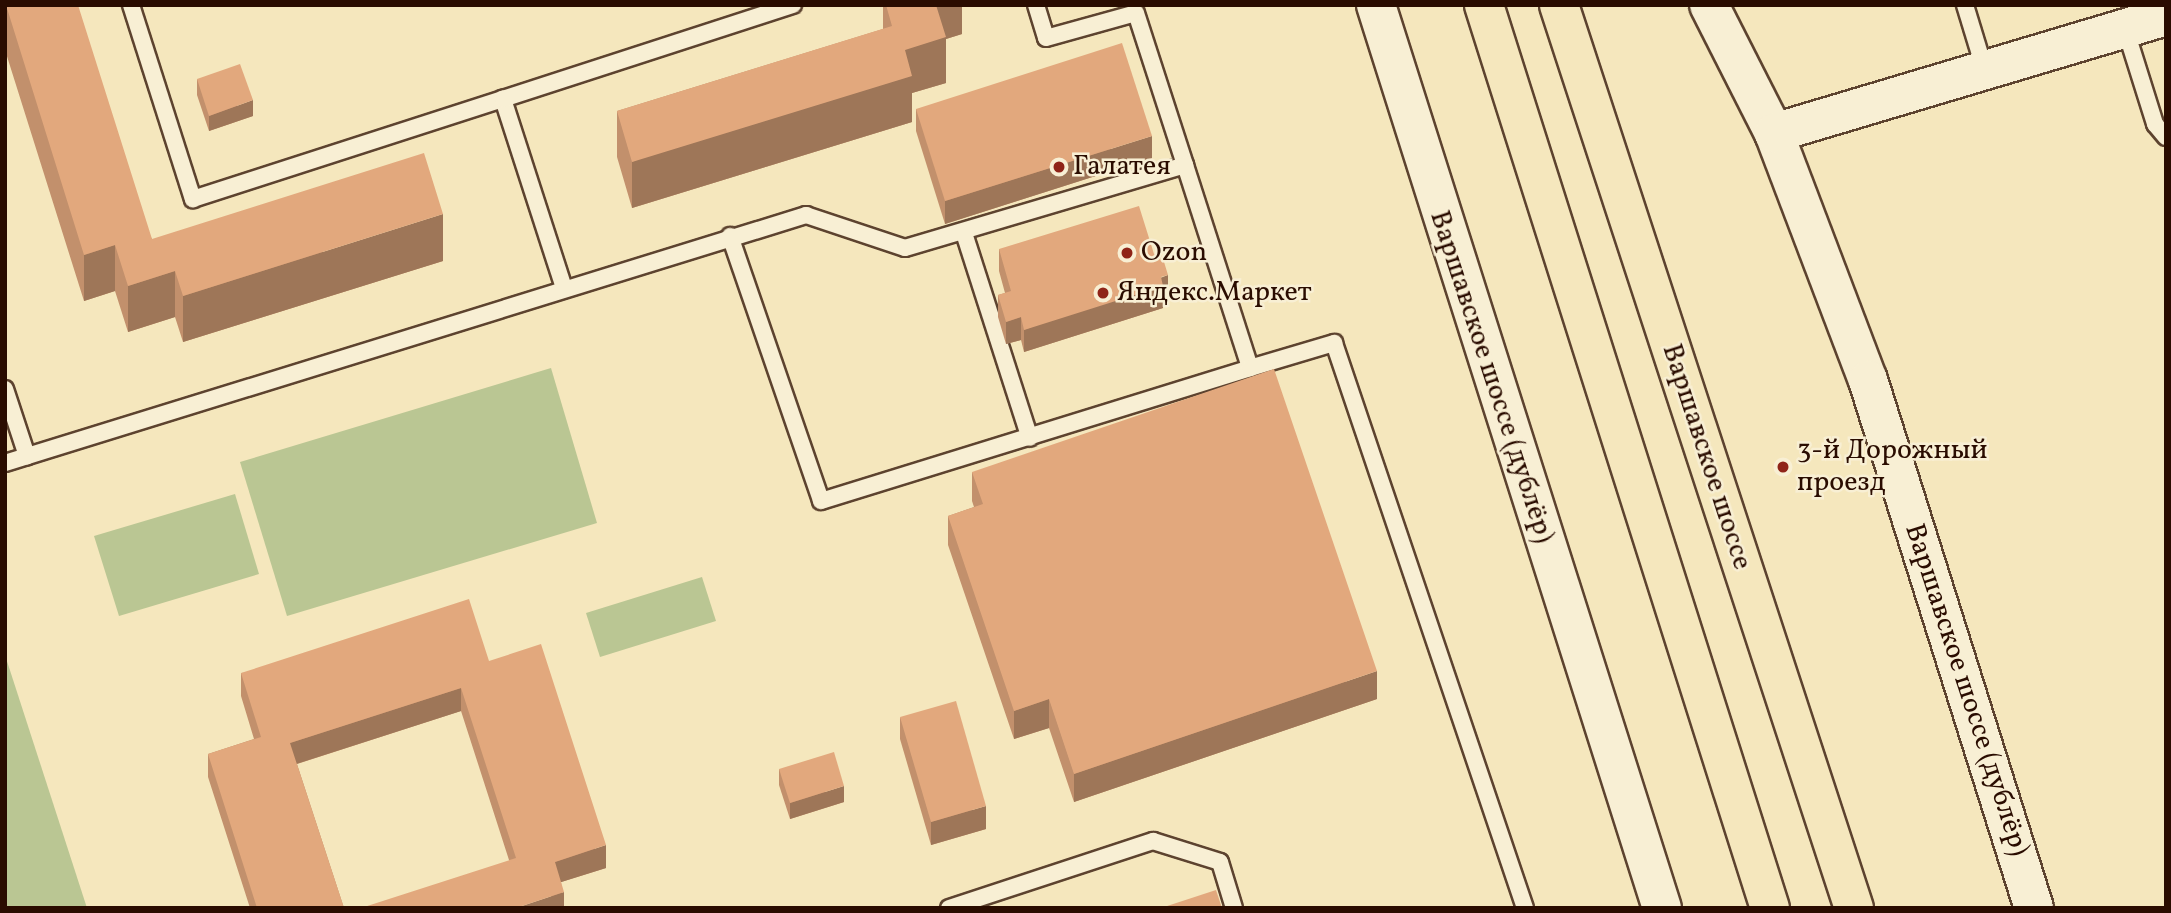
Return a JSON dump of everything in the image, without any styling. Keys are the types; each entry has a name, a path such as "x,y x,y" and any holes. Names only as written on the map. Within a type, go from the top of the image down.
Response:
{"main road":[{"name":"Варшавское шоссе (дублёр)","path":"1376,5 1662,908"},
{"path":"1484,5 1770,908"},
{"name":"Варшавское шоссе","path":"1559,5 1854,908"},
{"name":"Варшавское шоссе (дублёр)","path":"1709,5 1774,133 1868,380 2034,908"},
{"path":"1774,133 2166,16"},
{"path":"2003,809 2008,908"}],"lane":[{"path":"131,5 193,199 793,5"},
{"path":"1035,5 1046,38 1136,13 1250,368"},
{"path":"1965,5 1985,71"},
{"path":"2125,28 2155,124 2166,137"},
{"path":"503,99 564,288"},
{"path":"5,463 730,236 806,215 905,248 964,233 1185,165"},
{"path":"964,233 1030,438"},
{"path":"730,236 821,501 1334,343 1525,908"},
{"path":"5,389 27,456"},
{"path":"949,908 1153,841 1220,862 1234,908"}],"green space":[{"path":"551,368 597,523 287,616 240,462"},
{"path":"235,494 259,574 119,616 94,536"},
{"path":"702,577 716,621 600,657 586,613"},
{"path":"5,655 87,908 5,908"}],"building":[{"path":"6,5 78,5 152,239 424,153 443,214 183,296 175,271 128,286 115,245 84,255"},
{"path":"886,5 936,5 946,37 905,50 912,76 632,162 617,111 892,26"},
{"path":"1122,43 1152,136 945,201 916,109"},
{"path":"240,64 253,100 209,116 197,79"},
{"path":"1139,206 1154,254 1161,252 1168,275 1161,277 1163,286 1024,330 1021,317 1006,322 998,295 1011,291 999,249"},
{"path":"1274,369 1377,671 1074,774 1049,699 1014,711 948,516 983,504 972,472"},
{"path":"469,599 489,661 541,644 606,845 555,862 564,892 516,908 361,908 516,858 461,688 290,743 344,908 257,908 208,754 261,737 241,673"},
{"path":"956,701 986,806 931,822 900,717"},
{"path":"834,752 844,786 790,803 779,769"},
{"path":"1216,890 1222,908 1161,908"}],"place":[{"name":"Галатея","path":"1059,167"},
{"name":"Ozon","path":"1127,253"},
{"name":"Яндекс.Маркет","path":"1103,293"},
{"name":"3-й Дорожный проезд","path":"1783,467"}]}
